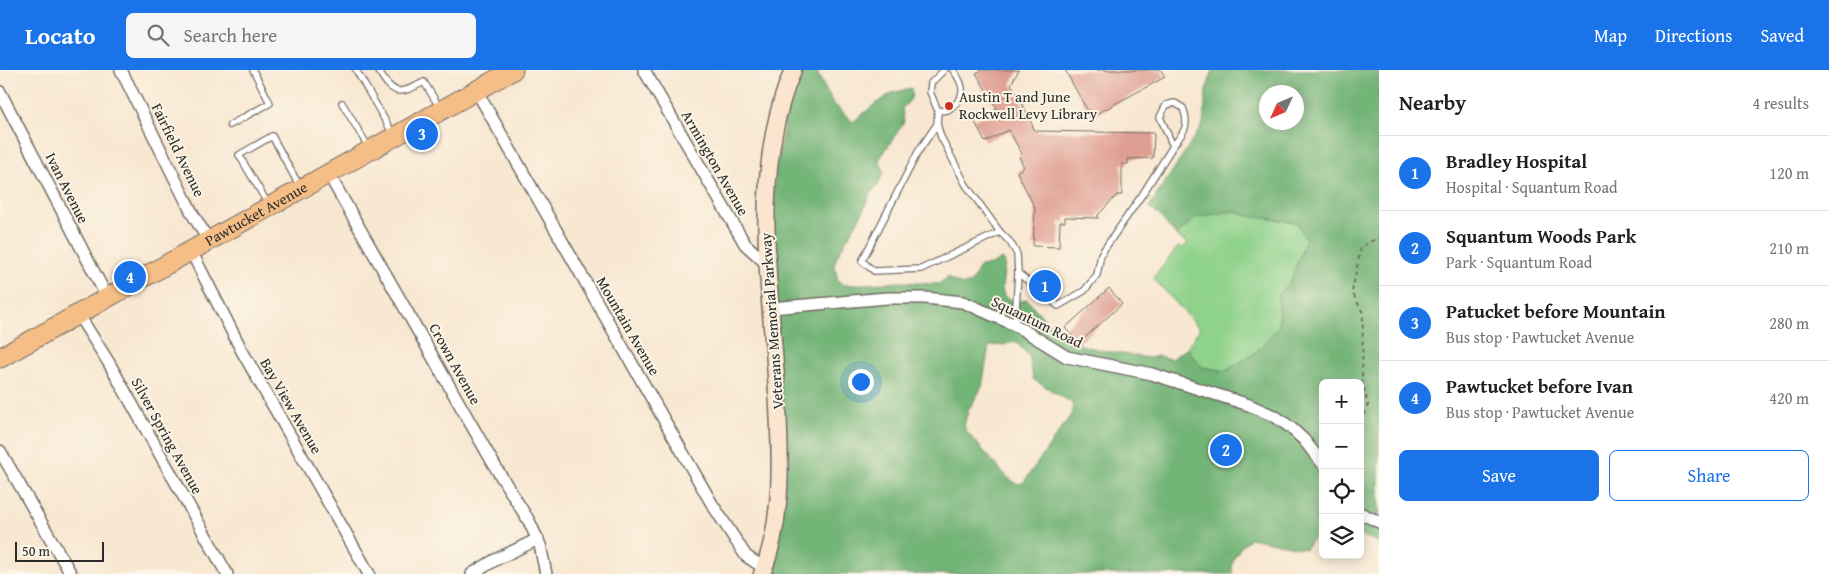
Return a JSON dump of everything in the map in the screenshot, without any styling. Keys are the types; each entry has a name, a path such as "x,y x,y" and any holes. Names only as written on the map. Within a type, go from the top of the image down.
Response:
{"main road":[{"name":"Pawtucket Avenue","path":"0,358 512,70"},
{"name":"Veterans Memorial Parkway","path":"763,571 774,530 779,494 780,448 778,381 768,265 767,182 775,130 793,70"}],"street":[{"name":"Fairfield Avenue","path":"121,70 193,215 209,241"},
{"name":"Armington Avenue","path":"644,70 744,244 768,265"},
{"name":"Mountain Avenue","path":"476,90 712,504 746,556 763,571"},
{"name":"Ivan Avenue","path":"0,92 107,297"},
{"name":"Crown Avenue","path":"328,173 538,539 546,574"},
{"name":"Bay View Avenue","path":"191,251 242,351 369,574"},
{"name":"Squantum Road","path":"771,308 877,299 925,298 963,302 1015,325 1067,357 1152,374 1249,405 1276,417 1290,427 1304,440 1319,459"},
{"name":"Silver Spring Avenue","path":"78,314 109,363 227,574"},
{"path":"0,451 71,574"},
{"path":"1362,514 1379,522"},
{"path":"472,574 495,560 538,539"}],"lane":[{"path":"230,125 270,103 253,70"},
{"path":"356,70 394,136"},
{"path":"378,70 387,85 398,91 406,91 424,82 441,110"},
{"path":"944,70 932,84 930,92 938,110 938,124 941,137 966,185 1000,232 1010,242 1017,254 1018,273 1015,325"},
{"path":"938,110 948,110 962,97 960,81 953,70"},
{"path":"342,103 370,150"},
{"path":"1018,273 1058,306 1084,291 1098,275 1101,254 1185,131 1186,118 1183,108 1175,103 1166,105 1160,118 1173,146"},
{"path":"938,124 918,152 862,261 874,271 921,269 1000,232"},
{"path":"269,207 239,155 272,136 301,188"}],"path":[{"path":"1362,379 1363,312 1352,292 1361,246 1379,237"},
{"path":"1364,389 1368,405 1364,414"}],"green space":[{"path":"793,70 818,70 818,75 833,103 853,122 892,93 911,88 912,91 909,102 902,108 904,122 879,160 884,172 837,256 834,264 838,281 845,285 900,282 938,284 949,277 957,283 964,285 971,283 980,266 991,265 1002,259 1005,262 1002,288 1004,296 1015,301 1027,299 1051,326 1069,340 1104,351 1150,358 1158,356 1171,359 1187,348 1202,367 1226,371 1255,353 1279,326 1278,295 1290,282 1306,239 1297,222 1248,216 1234,211 1196,217 1176,236 1160,216 1149,207 1203,124 1206,90 1213,70 1379,70 1379,542 1364,536 1364,379 1319,379 1319,531 1305,549 1250,538 1234,559 1233,574 762,574 775,526 766,232","holes":["1015,341 1029,356 1033,379 1072,403 1073,412 1023,483 1017,484 1008,478 966,431 964,426 968,411 982,387 989,346 1004,345"]},
{"path":"1234,211 1248,216 1297,222 1306,239 1290,282 1278,295 1279,326 1255,353 1226,371 1202,367 1187,348 1199,328 1153,278 1178,247 1182,248 1188,243 1176,236 1196,217"}],"building":[{"path":"982,70 1019,70 1011,84 1035,131 1154,133 1153,158 1128,159 1128,164 1122,164 1122,195 1117,195 1098,215 1098,218 1065,217 1065,222 1060,222 1059,247 1033,246 1035,208 1017,172 1024,167 1019,157 1022,154 1009,130 985,142 974,120 997,109 976,73"},
{"path":"1065,70 1161,70 1165,77 1091,117"},
{"path":"1109,288 1122,304 1079,343 1065,328"}],"place":[{"name":"Austin T and June Rockwell Levy Library","path":"949,106"},
{"name":"Patucket before Mountain","path":"422,134"},
{"name":"Pawtucket before Ivan","path":"130,277"},
{"name":"Bradley Hospital","path":"1045,286"},
{"name":"Squantum Woods Park","path":"1226,450"}]}
